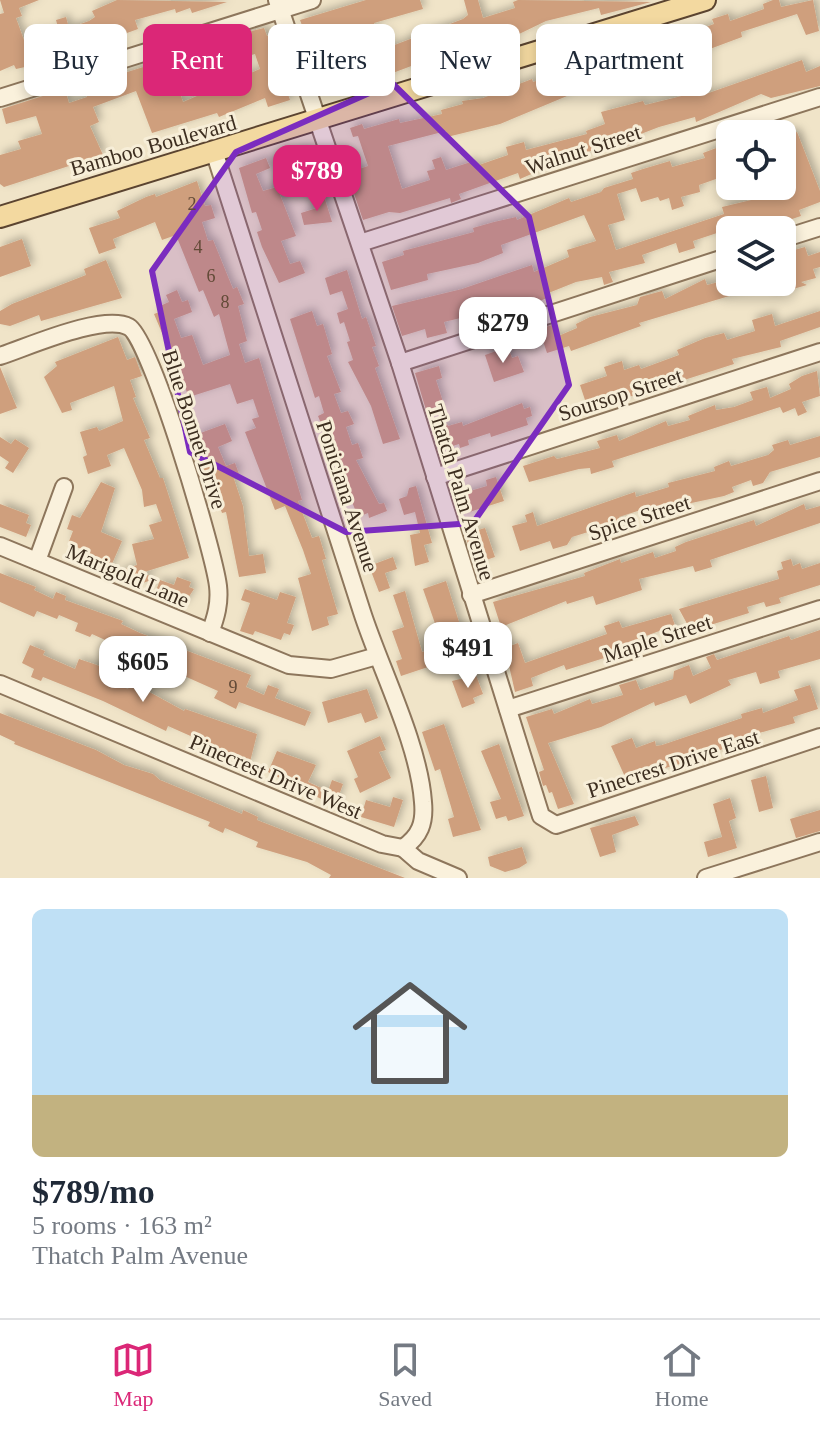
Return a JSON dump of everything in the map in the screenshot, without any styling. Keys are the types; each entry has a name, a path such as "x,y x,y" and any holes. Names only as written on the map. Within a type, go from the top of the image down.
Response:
{"main road":[{"name":"Bamboo Boulevard","path":"0,217 705,0"}],"street":[{"path":"0,98 279,5 312,0"},
{"name":"Thatch Palm Avenue","path":"279,5 400,363 541,816"},
{"name":"Walnut Street","path":"360,243 820,97"},
{"name":"Poniciana Avenue","path":"214,151 377,656 405,732 422,793 420,831 403,848"},
{"path":"796,235 820,227"},
{"path":"400,363 716,261"},
{"name":"Blue Bonnet Drive","path":"0,356 102,325 124,325 137,333 149,355 210,548 218,601 210,633"},
{"name":"Soursop Street","path":"435,477 820,352"},
{"name":"Spice Street","path":"471,595 820,481"},
{"path":"37,561 64,487"},
{"name":"Marigold Lane","path":"0,546 279,662 311,669 340,668 377,656"},
{"name":"Maple Street","path":"508,709 820,609"},
{"name":"Pinecrest Drive West","path":"0,684 382,844 403,848 418,861 458,878"},
{"name":"Pinecrest Drive East","path":"541,816 556,825 820,737"},
{"path":"706,878 820,842"}],"highlighted area":[{"path":"392,83 529,217 569,385 473,523 346,532 190,452 152,271 236,152"}],"building":[{"path":"0,0 39,0 19,8 22,16 16,18 24,40 24,67 16,69 14,65 0,71 0,14 4,13"},
{"path":"117,0 227,2 192,13 190,8 176,13 175,9 135,20 138,29 127,33 127,24 80,24 95,17 92,11"},
{"path":"366,0 420,0 423,9 374,24 301,24 300,20"},
{"path":"464,0 478,0 483,18 515,8 513,2 518,0 651,2 601,15 599,8 536,26 520,34 520,24 450,24 468,15"},
{"path":"779,0 781,7 813,0 819,31 806,35 797,14 741,32 742,37 712,48 712,19 728,14 730,21 764,9 763,4"},
{"path":"66,17 68,24 57,24 56,20"},
{"path":"264,28 268,36 268,96 289,96 290,100 268,107 265,98 219,117 217,113 152,133 136,91 127,94 127,72 143,67 143,96 181,96 183,102 197,96 252,96 252,72 260,69 255,54 252,55 252,31"},
{"path":"411,39 411,66 395,72 395,45"},
{"path":"802,60 806,72 820,66 820,86 771,98 761,94 696,122 695,117 659,127 633,137 635,143 620,148 618,141 582,154 584,159 568,163 566,159 520,179 518,173 459,194 461,199 451,203 450,198 363,220 347,173 368,166 358,136 353,137 350,128 362,124 364,129 399,119 400,123 442,114 441,110 463,104 462,101 488,96 520,96 520,84 532,79 536,81 536,96 567,96 500,124 447,137 446,131 388,146 402,189 430,180 427,171 435,169 432,160 441,157 446,170 474,161 476,166 508,155 506,147 524,142 526,150 587,134 586,131 605,124 601,112 643,101 645,105 682,96 712,96 712,92"},
{"path":"43,96 67,96 69,103 87,97 123,96 93,107 99,122 90,126 103,155 4,187 0,184 0,155 21,149 18,141 42,134 36,116 6,124 2,109"},
{"path":"796,132 820,191 820,202 799,210 801,216 796,218 718,216 724,214 722,207 751,200 796,200"},
{"path":"716,148 716,179 699,185 700,192 681,197 684,206 672,210 669,198 660,201 658,197 641,202 636,188 617,194 625,220 608,225 616,250 716,217 716,233 693,241 695,248 679,253 676,243 642,255 645,263 609,272 613,282 604,285 602,277 576,282 546,294 547,298 542,300 526,304 524,298 496,307 498,313 479,319 477,314 444,322 447,333 427,338 425,329 402,336 392,306 462,289 532,265 534,272 569,257 567,250 596,241 584,215 501,245 503,253 478,263 427,274 428,280 391,290 382,262 404,255 403,251 474,232 473,228 516,217 517,220 569,198 571,202 601,192 604,188 633,179 631,173 643,169 670,161 672,167 705,158 703,153"},
{"path":"308,149 313,180 293,186 285,156"},
{"path":"266,158 270,168 256,174 263,191 277,187 296,236 281,241 290,264 300,261 305,273 279,283 262,247 257,232 262,230 256,212 252,213 239,168"},
{"path":"197,181 205,206 211,205 215,218 202,222 208,241 213,240 233,289 237,287 244,304 238,306 247,341 239,344 245,363 259,358 302,500 298,501 312,538 319,536 326,559 322,560 338,614 327,617 329,625 312,631 298,578 311,574 303,550 285,506 275,510 245,432 256,428 252,419 259,417 253,399 237,404 230,384 189,397 154,314 162,311 160,306 169,302 166,295 177,290 182,302 188,300 192,312 174,319 181,338 192,335 203,365 230,355 219,314 214,317 203,290 199,292 176,235 162,240 155,222 113,239 116,248 99,254 89,228 120,218 117,211 146,197 155,194 156,197"},
{"path":"324,196 332,222 304,225 301,213 317,208 314,199"},
{"path":"22,239 31,266 0,277 0,247"},
{"path":"805,247 808,256 820,252 820,267 813,269 816,278 801,282 807,285 796,288 796,250"},
{"path":"106,260 122,298 41,321 39,315 10,326 0,324 0,311 86,275 84,269"},
{"path":"347,270 362,319 366,317 376,346 372,347 379,366 375,368 400,439 383,444 371,406 348,362 353,360 347,342 350,341 344,322 340,324 337,313 348,309 342,291 330,295 325,278"},
{"path":"705,279 707,285 716,283 716,296 729,296 639,323 641,326 571,351 569,346 547,353 539,329 552,325 556,337 577,328 576,324 590,317 637,305 640,297 662,291 665,299"},
{"path":"312,311 317,326 323,324 332,354 327,356 341,392 334,394 341,413 348,411 354,424 346,427 352,445 358,443 363,458 356,460 379,504 384,503 387,511 369,518 368,513 358,517 318,416 324,413 319,396 315,398 290,319"},
{"path":"820,311 820,327 780,341 781,347 732,359 734,364 681,381 683,385 667,390 662,377 641,384 643,388 634,391 635,395 598,407 597,403 587,406 580,385 607,376 604,367 622,361 624,370 639,365 641,369 679,355 677,350 705,338 724,333 727,340 755,331 752,320 772,314 775,326"},
{"path":"118,337 127,360 135,357 142,376 130,380 136,397 133,398 150,438 144,440 160,478 163,478 189,558 141,573 156,578 138,585 134,575 120,579 117,572 137,565 132,544 154,539 149,525 162,521 156,504 144,507 142,490 124,448 107,455 111,466 88,474 83,457 87,455 80,432 97,427 99,431 123,421 114,386 70,403 72,410 62,413 44,377 57,366 55,362"},
{"path":"508,347 512,358 518,356 524,372 494,382 485,355"},
{"path":"439,366 442,378 436,380 444,405 426,410 415,373"},
{"path":"0,367 17,408 0,414"},
{"path":"817,371 820,396 802,402 807,412 798,416 795,408 783,413 780,407 612,461 614,467 591,474 590,468 579,469 529,482 523,466 554,456 557,459 600,448 597,441 617,435 619,441 666,421 668,426 690,420 688,416 715,405 716,410 734,407 753,400 750,392 767,387 770,398 791,389 789,384 802,376"},
{"path":"522,403 524,409 530,407 532,416 526,418 528,425 491,437 490,433 468,440 469,445 460,448 459,444 440,450 432,429 462,422 463,426"},
{"path":"225,424 232,441 218,447 226,466 235,463 239,474 233,476 243,506 249,556 263,554 266,573 239,577 226,512 222,513 212,484 208,486 199,463 206,461 195,435"},
{"path":"820,436 820,457 770,472 763,483 753,486 751,480 732,487 734,492 724,496 668,508 670,516 655,521 650,507 619,517 622,527 603,532 601,528 572,537 567,545 553,549 550,541 520,551 512,526 527,522 525,515 533,512 537,526 635,492 636,497 669,487 668,483 715,471 714,467 729,461 731,466 768,455 774,450 772,445 788,440 790,445"},
{"path":"0,437 11,444 15,439 29,448 13,473 5,468 9,462 0,456"},
{"path":"496,477 504,501 460,515 453,496 487,486 486,480"},
{"path":"101,482 115,488 101,532 122,541 108,573 85,563 90,552 68,544 73,531 67,529 72,515 80,518"},
{"path":"416,486 432,543 424,545 429,562 415,566 410,535 420,533 415,512 404,515 399,499 407,496 409,488"},
{"path":"0,504 29,515 26,523 31,525 26,537 0,527"},
{"path":"804,504 806,510 820,506 820,523 710,560 712,567 695,572 693,566 639,579 642,590 596,605 593,596 567,604 566,601 501,627 493,602 585,576 584,573 620,559 621,563 653,552 655,558 676,551 675,547 686,542 754,520 756,526"},
{"path":"485,528 495,557 474,564 465,534"},
{"path":"393,557 397,569 385,573 390,588 379,592 369,566"},
{"path":"791,559 793,566 800,563 802,569 820,563 820,585 779,598 781,603 766,607 764,602 747,607 749,613 691,631 679,609 779,579 777,571 783,569 781,562"},
{"path":"0,573 36,587 34,590 53,599 56,592 66,596 65,600 123,621 121,624 140,633 251,675 246,687 264,695 268,685 279,689 275,698 311,712 305,726 239,702 236,709 214,698 218,691 182,675 180,682 168,678 170,672 132,662 136,654 92,634 90,637 75,631 78,623 37,611 34,617 0,602"},
{"path":"177,577 191,582 189,587 194,589 182,607 154,596 160,580 174,585"},
{"path":"446,581 467,647 446,655 423,589"},
{"path":"245,589 277,600 280,592 296,597 287,623 294,625 290,635 284,633 281,640 255,631 253,635 240,631 250,603 241,600"},
{"path":"405,591 422,652 426,651 431,666 401,676 396,661 402,659 392,631 404,627 393,595"},
{"path":"671,614 679,637 665,640 662,630 643,637 645,642 633,649 566,670 564,665 531,678 533,686 515,692 505,648 518,643 525,663 607,634 604,626 619,621 622,628"},
{"path":"820,630 820,659 778,671 780,678 760,684 756,672 728,680 731,685 690,704 686,695 655,706 654,702 601,727 548,743 574,804 558,809 552,792 549,793 546,785 543,786 539,772 544,770 526,717 552,709 554,714 590,699 592,704 623,695 619,685 636,680 640,690 673,679 674,671 689,665 693,676 711,668 706,657 714,654 717,660 789,636 791,640"},
{"path":"30,645 45,651 43,655 75,669 79,659 110,670 106,680 128,689 131,682 184,711 257,734 249,766 228,757 229,753 168,726 166,731 43,677 41,681 31,677 34,669 22,663"},
{"path":"476,675 483,694 473,698 475,703 462,708 452,681"},
{"path":"810,685 818,709 793,717 795,723 741,738 742,741 701,758 626,779 611,746 632,738 636,748 655,741 656,746 662,745 742,718 741,714 762,708 763,713 798,700 794,690"},
{"path":"367,689 378,718 365,723 361,713 328,723 322,702"},
{"path":"0,713 405,878 329,878 331,875 307,862 256,847 258,842 225,828 223,833 208,826 210,822 14,744 0,735"},
{"path":"444,724 481,830 453,837 448,819 454,817 440,769 435,771 422,732"},
{"path":"380,736 386,750 379,752 391,778 360,793 354,779 358,777 347,751"},
{"path":"499,744 524,816 508,821 506,816 496,819 490,802 501,799 481,751"},
{"path":"277,751 316,765 308,782 328,791 332,780 343,784 335,806 268,772"},
{"path":"766,776 773,808 759,812 751,780"},
{"path":"393,797 403,800 394,827 361,817 366,800 390,807"},
{"path":"730,798 736,818 729,821 737,848 708,857 704,842 722,837 713,804"},
{"path":"820,810 820,831 796,838 790,819"},
{"path":"635,816 639,825 612,835 616,852 600,857 590,828"},
{"path":"522,847 527,863 519,868 505,872 490,866 488,857"}]}
